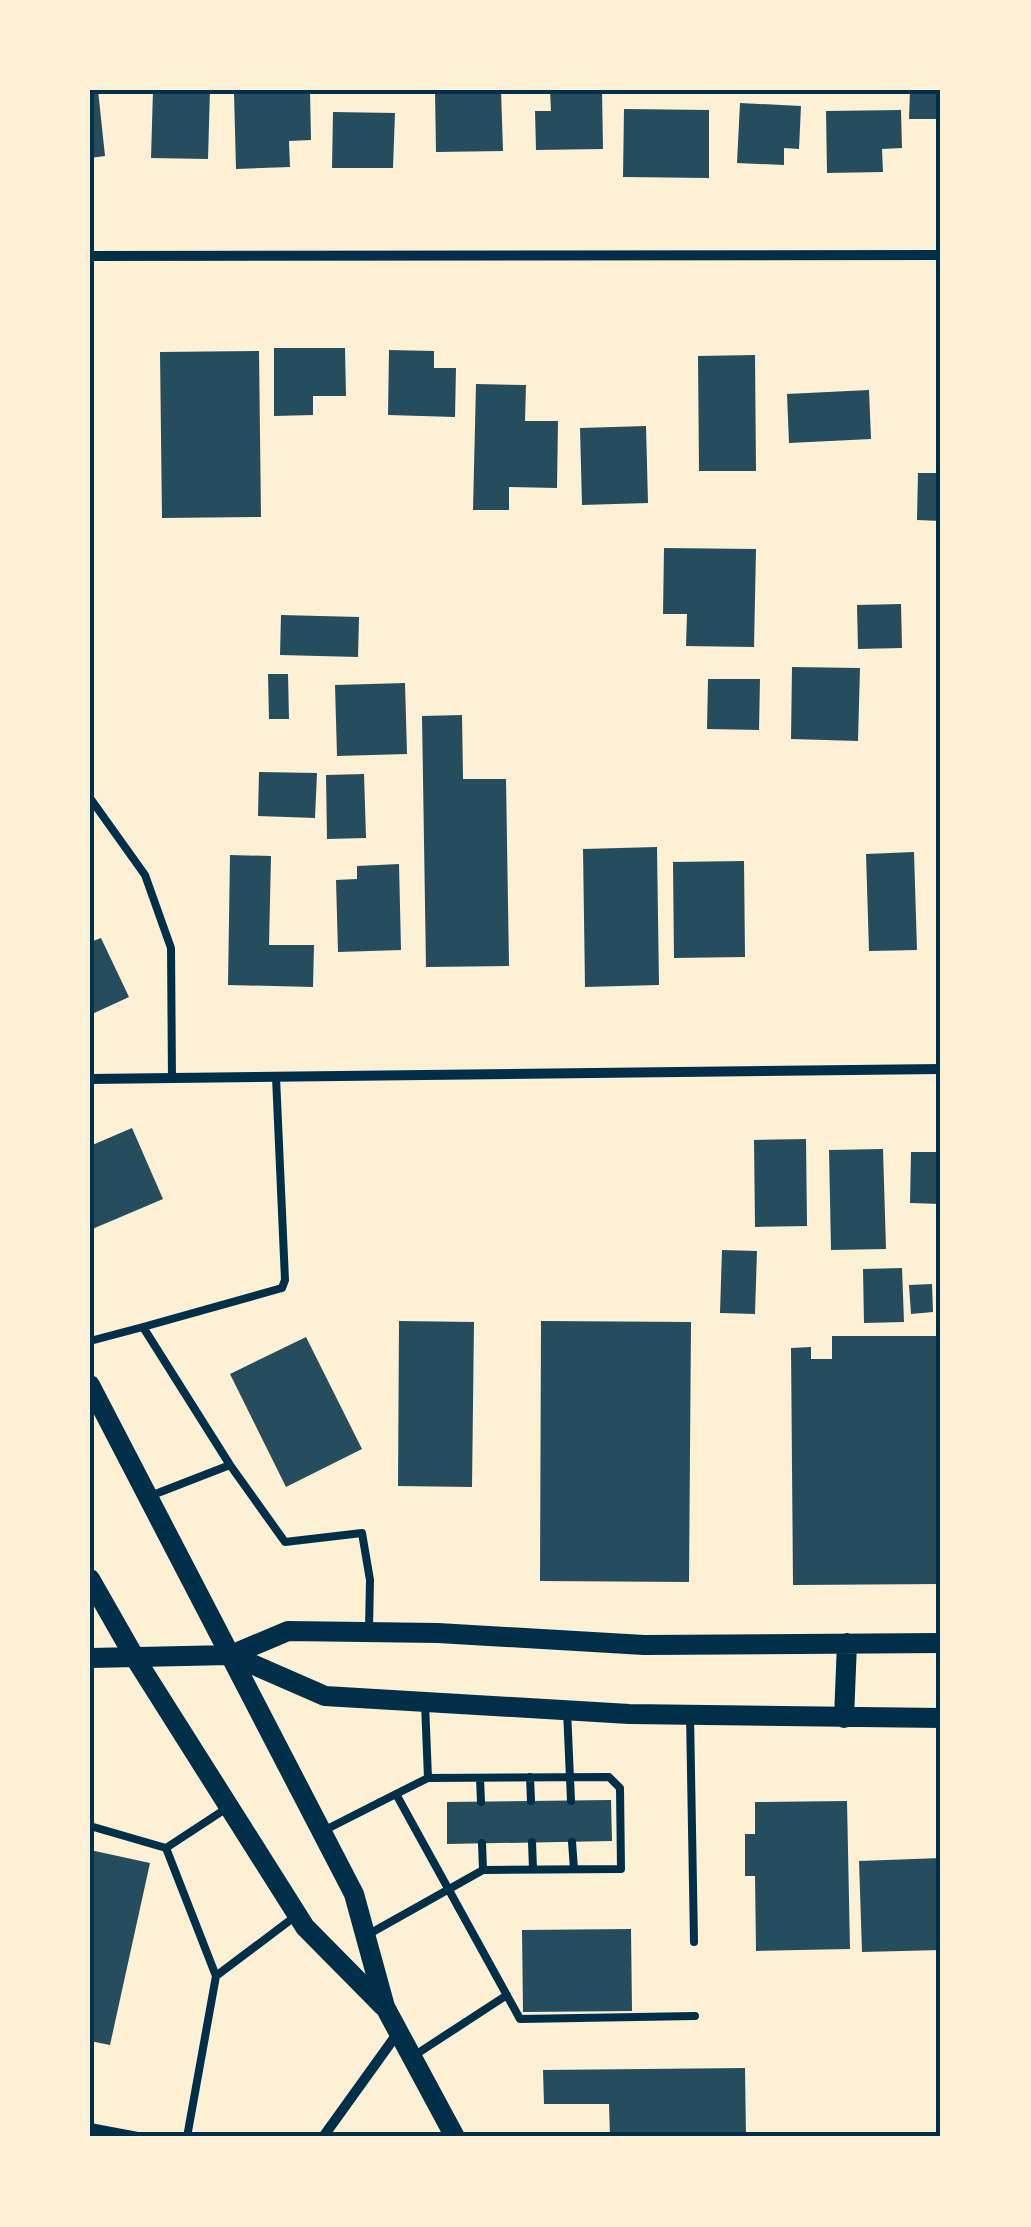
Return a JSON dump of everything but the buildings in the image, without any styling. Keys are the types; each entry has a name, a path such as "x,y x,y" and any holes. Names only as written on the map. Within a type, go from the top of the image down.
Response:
{"main road":[{"path":"90,1385 354,1894 385,2007 456,2137"},
{"path":"90,1579 134,1658 305,1927 385,2007"},
{"path":"90,1658 231,1655 288,1631 438,1633 644,1645 941,1643"},
{"path":"844,1718 847,1644"},
{"path":"231,1655 325,1696 690,1716 941,1718"}],"street":[{"path":"90,256 941,255"},
{"path":"90,1079 941,1069"},
{"path":"323,2137 397,2034"}],"lane":[{"path":"90,798 146,875 172,948 172,1078"},
{"path":"90,1341 282,1288 285,1280 276,1077"},
{"path":"143,1327 230,1465 285,1542 362,1533 370,1580 368,1633"},
{"path":"148,1497 230,1465"},
{"path":"425,1701 428,1778"},
{"path":"567,1710 571,1801"},
{"path":"690,1716 694,1942"},
{"path":"322,1832 428,1778 609,1778 620,1788 621,1868 483,1870 366,1936"},
{"path":"480,1778 481,1802"},
{"path":"530,1778 531,1801"},
{"path":"396,1794 520,2019 694,2016"},
{"path":"90,1826 166,1848 229,1806"},
{"path":"532,1842 533,1869"},
{"path":"572,1842 574,1869"},
{"path":"482,1843 483,1870"},
{"path":"166,1848 216,1976 187,2137"},
{"path":"216,1976 297,1914"},
{"path":"411,2058 507,1996"},
{"path":"91,2127 143,2137"}]}
